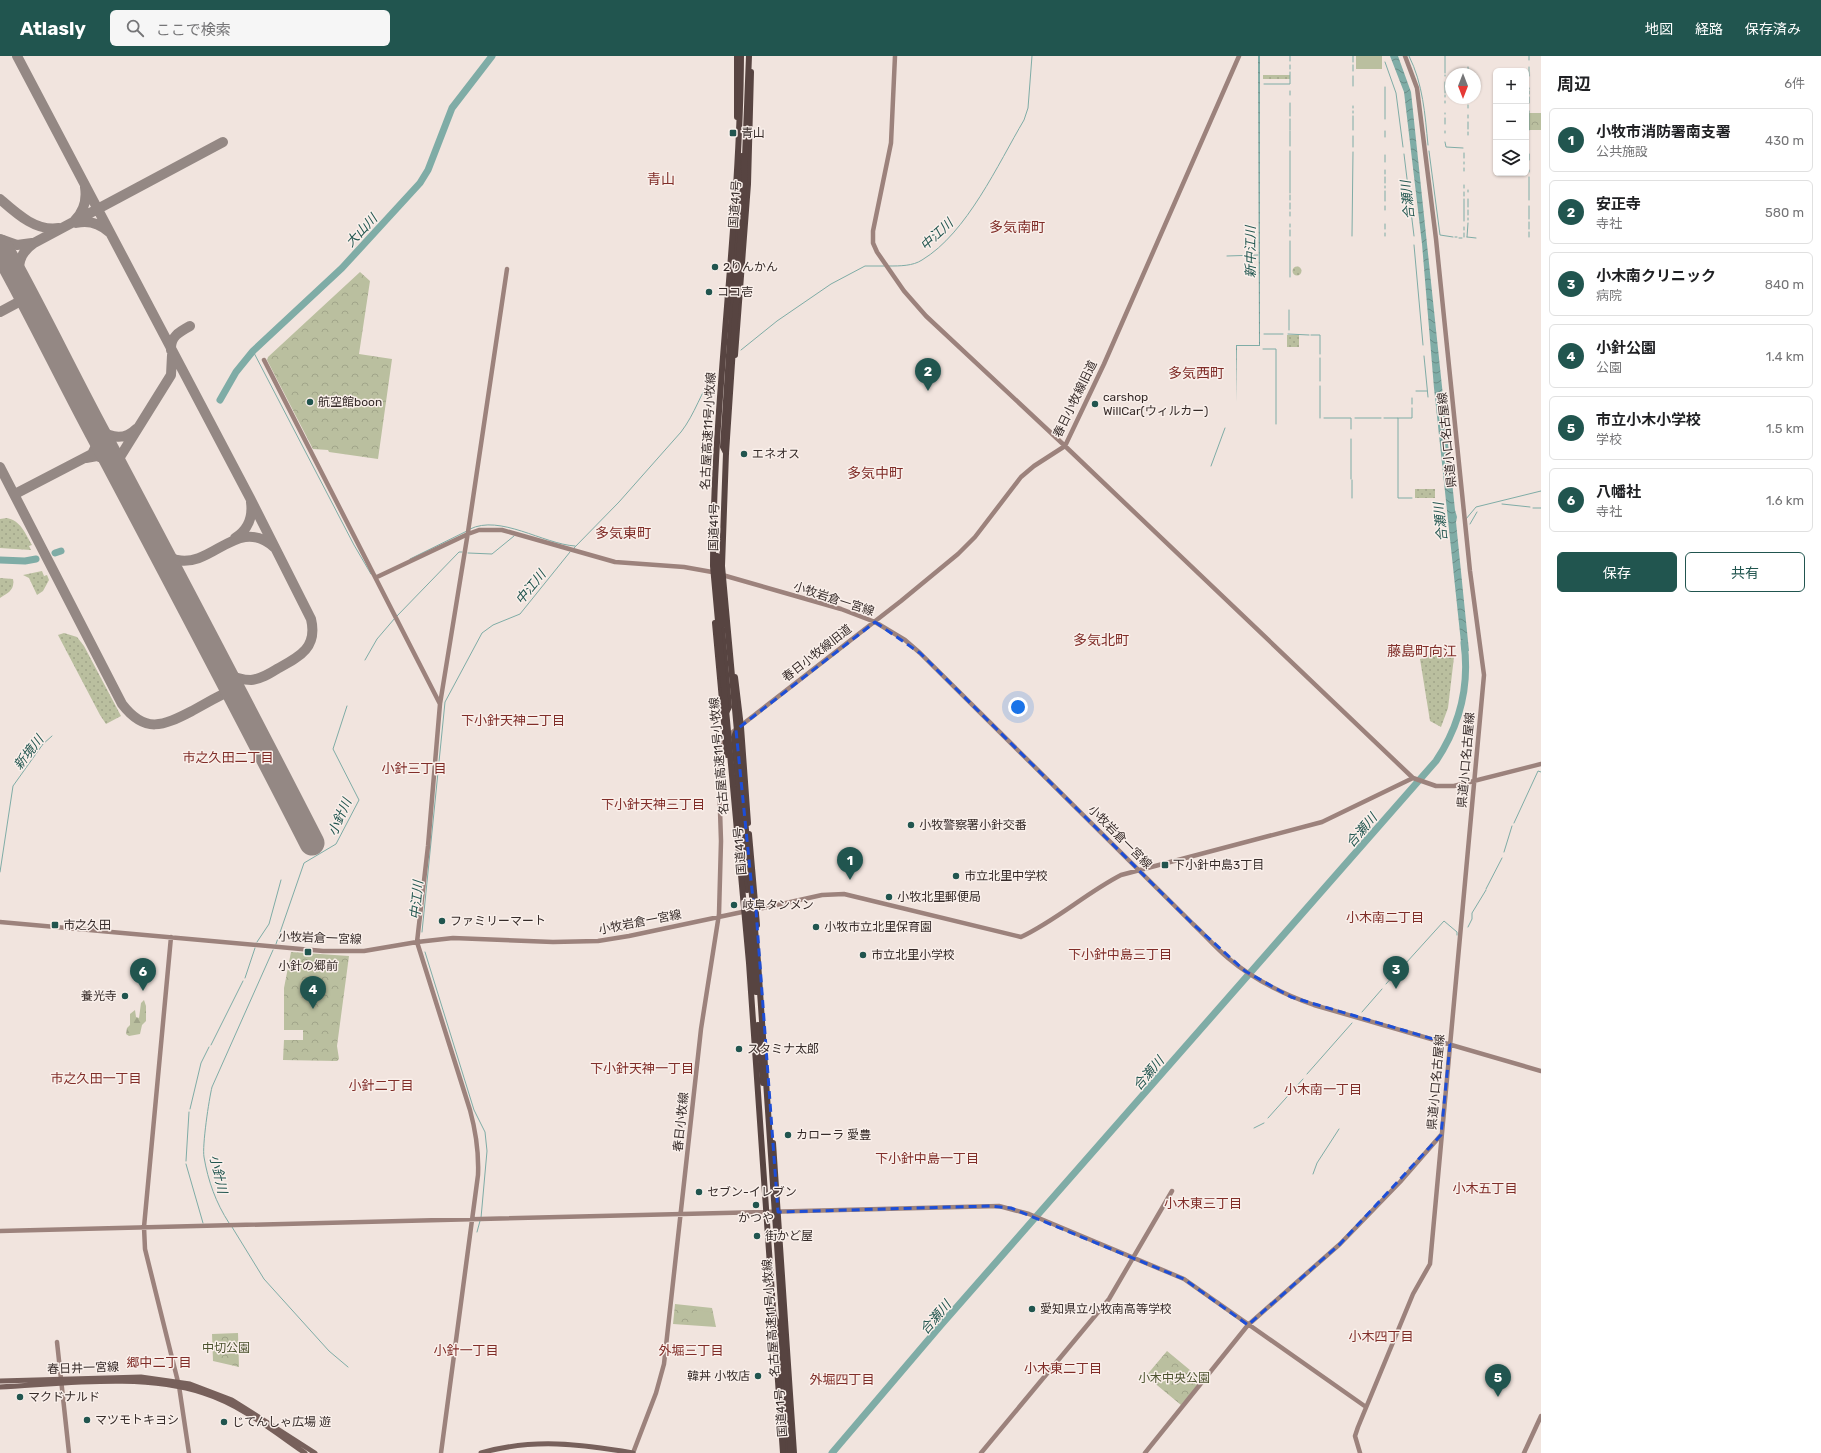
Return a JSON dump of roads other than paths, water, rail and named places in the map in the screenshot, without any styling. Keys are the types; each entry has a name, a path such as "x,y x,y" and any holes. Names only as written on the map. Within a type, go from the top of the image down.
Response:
{"highway":[{"name":"国道41号","path":"737,56 736,139 711,534 712,572 725,738 742,912 782,1453"},
{"name":"名古屋高速11号小牧線","path":"741,56 739,137 713,537 714,592 749,963 782,1453"},
{"name":"国道41号","path":"750,56 747,202 724,511 725,576 741,726 756,910 778,1212 793,1453"},
{"name":"名古屋高速11号小牧線","path":"750,56 744,183 726,453 722,566 758,962 793,1453"},
{"path":"726,453 723,447 742,158 744,142 748,135 750,110"},
{"path":"720,380 717,454 721,462 717,552 729,707 726,713"},
{"path":"736,732 734,737 769,1150 775,1171"},
{"path":"774,1317 778,1324 787,1453"}],"main road":[{"name":"春日井一宮線","path":"0,1387 61,1381 142,1377 207,1389 253,1411 315,1453"},
{"name":"春日井一宮線","path":"0,1381 61,1381"},
{"name":"春日井一宮線","path":"178,1384 230,1404 306,1453"},
{"path":"481,1453 514,1446 554,1443 592,1446 633,1453"}],"street":[{"path":"895,56 891,143 873,231 873,243 888,270 926,316 1065,446 1412,778 1426,784 1445,786 1473,782 1541,764"},
{"name":"春日小牧線旧道","path":"741,726 874,622 968,544 1021,477 1065,446 1104,364 1239,56"},
{"name":"県道小口名古屋線","path":"1360,1453 1355,1436 1413,1294 1430,1264 1483,682 1483,662 1475,615 1436,240 1418,96 1413,75 1405,56"},
{"path":"441,1453 478,1175 477,1136 417,942 428,846 440,704 469,527 507,269"},
{"path":"264,360 377,577 440,704"},
{"name":"小牧岩倉一宮線","path":"377,577 468,533 479,530 502,530 615,562 684,567 712,572 841,609 874,622 905,640 920,653 1208,939 1228,958 1265,984 1291,997 1314,1005 1541,1071"},
{"name":"春日小牧線","path":"633,1453 656,1393 664,1364 701,1029 719,917 721,841 717,754 718,747 725,738 741,726"},
{"name":"小牧岩倉一宮線","path":"0,922 337,951 376,949 453,938 553,942 598,941 756,910 822,895 844,894 1021,937 1062,913 1104,884 1121,875 1322,822 1412,778"},
{"path":"172,937 144,1227 145,1249 178,1384 189,1453"},
{"path":"1145,1453 1248,1325 1340,1244 1400,1182 1441,1135"},
{"path":"981,1453 1109,1299 1132,1257 1172,1191"},
{"path":"0,1231 764,1213 990,1206 1011,1208 1029,1214 1184,1279 1366,1407"},
{"path":"57,1342 69,1453"},
{"path":"1524,1453 1541,1416"}],"water":[{"path":"1258,56 1260,56 1260,346 1237,346 1236,402 1236,345 1259,345"},
{"path":"1390,56 1398,56 1411,92 1455,510 1457,517 1456,522 1469,651 1462,652 1434,388 1422,244 1404,92"}],"waterway":[{"name":"大山川","path":"220,400 236,372 253,351 342,268 420,183 428,170 452,108 492,56"},
{"name":"中江川","path":"889,266 911,265 922,260 938,248 953,233 980,196 1024,120 1028,108 1032,56"},
{"path":"1290,56 1290,61"},
{"path":"1353,56 1353,62"},
{"path":"1409,56 1420,88 1428,145"},
{"path":"1445,56 1445,68"},
{"path":"1385,62 1396,93 1403,147"},
{"path":"1353,65 1353,71"},
{"path":"1264,84 1290,84 1290,72"},
{"path":"1353,76 1353,86"},
{"path":"1385,87 1385,119"},
{"path":"1290,103 1290,116"},
{"path":"1353,116 1353,130"},
{"path":"1445,118 1445,124"},
{"path":"1290,119 1290,130"},
{"path":"1468,122 1468,129"},
{"path":"1290,131 1290,146"},
{"path":"1385,131 1385,137"},
{"path":"1353,136 1353,147"},
{"path":"1445,142 1446,147 1463,148"},
{"path":"1290,151 1290,193"},
{"path":"1429,151 1440,235 1453,237"},
{"path":"1352,236 1353,152"},
{"path":"1464,153 1464,158"},
{"path":"1404,154 1414,236"},
{"path":"1385,155 1385,162"},
{"path":"1385,177 1385,183"},
{"path":"1529,177 1529,200"},
{"path":"1385,191 1385,201"},
{"path":"1290,195 1290,200"},
{"path":"1464,199 1464,221"},
{"path":"1468,199 1468,207"},
{"path":"1290,203 1290,209"},
{"path":"1529,206 1529,219"},
{"path":"1468,210 1468,215"},
{"path":"1529,222 1529,229"},
{"path":"1467,237 1468,223"},
{"path":"1385,224 1385,229"},
{"path":"1290,230 1290,236"},
{"path":"1529,232 1529,237"},
{"path":"1467,237 1476,238"},
{"path":"1290,241 1290,277"},
{"path":"1414,245 1423,345"},
{"path":"1227,256 1258,255"},
{"name":"中江川","path":"741,350 777,321 831,284 865,266 884,266"},
{"path":"1289,310 1289,330"},
{"path":"1264,334 1283,334"},
{"path":"1288,334 1309,335"},
{"path":"1311,335 1320,335 1320,354"},
{"path":"1263,349 1276,349 1276,424"},
{"path":"253,351 354,545 371,574"},
{"path":"1424,356 1428,397"},
{"path":"1320,358 1320,381"},
{"name":"中江川","path":"574,548 619,502 681,432 714,373"},
{"path":"1320,386 1320,418"},
{"path":"1416,391 1427,391"},
{"path":"1412,398 1412,404"},
{"path":"1398,418 1412,418 1412,408"},
{"path":"1324,418 1351,418 1351,429"},
{"path":"1355,418 1381,418"},
{"path":"1384,418 1398,418 1398,498 1412,498"},
{"name":"新中江川","path":"1211,466 1225,428"},
{"path":"1351,439 1351,479"},
{"path":"1352,480 1352,498"},
{"path":"1466,519 1476,507 1541,491"},
{"path":"1502,504 1530,507"},
{"path":"1533,508 1541,508"},
{"path":"1470,524 1477,512"},
{"name":"小針川","path":"470,529 482,525 508,527 563,544 575,546"},
{"path":"410,559 467,531"},
{"name":"小針川","path":"468,553 492,554 514,536"},
{"name":"大山川","path":"55,553 61,551"},
{"name":"小針川","path":"397,616 459,552 462,552"},
{"name":"中江川","path":"422,932 445,702 482,633 493,625 520,614 570,552"},
{"name":"大山川","path":"0,560 25,561 36,559"},
{"name":"小針川","path":"365,660 377,639 395,618"},
{"name":"合瀬川","path":"832,1453 941,1325 1436,761 1451,734 1461,705 1466,675 1464,643"},
{"name":"小針川","path":"276,944 304,863 336,844 359,800 333,749 347,706"},
{"name":"新境川","path":"0,872 13,786 43,744 52,736"},
{"path":"1514,823 1538,771 1541,772"},
{"path":"1504,852 1512,826"},
{"path":"1486,889 1502,858"},
{"path":"257,942 269,924 281,880"},
{"path":"1468,927 1472,919 1472,913 1486,890"},
{"path":"1406,963 1444,921 1457,932 1457,935"},
{"path":"245,978 255,948"},
{"name":"小針川","path":"229,1223 213,1192 204,1157 209,1101 212,1087 273,950"},
{"name":"中江川","path":"425,952 474,1110 485,1132 487,1151 481,1218"},
{"path":"1386,984 1402,966"},
{"path":"211,1045 243,981"},
{"path":"1362,1012 1382,989"},
{"path":"1307,1074 1352,1023"},
{"path":"190,1109 201,1063 209,1047"},
{"path":"1268,1118 1303,1079"},
{"path":"186,1161 189,1112"},
{"path":"1254,1128 1264,1123"},
{"path":"1313,1174 1317,1163 1339,1129"},
{"path":"186,1164 203,1223"},
{"name":"中江川","path":"477,1232 480,1221"},
{"name":"小針川","path":"232,1227 264,1279 329,1351 348,1367"}],"place":[{"name":"青山","path":"733,133"},
{"name":"2りんかん","path":"715,267"},
{"name":"ココ壱","path":"709,292"},
{"name":"安正寺","path":"928,391"},
{"name":"航空館boon","path":"310,402"},
{"name":"carshop WillCar(ウィルカー)","path":"1095,404"},
{"name":"エネオス","path":"744,454"},
{"name":"小牧警察署小針交番","path":"911,825"},
{"name":"下小針中島3丁目","path":"1165,865"},
{"name":"市立北里中学校","path":"956,876"},
{"name":"小牧市消防署南支署","path":"850,880"},
{"name":"小牧北里郵便局","path":"889,897"},
{"name":"岐阜タンメン","path":"734,905"},
{"name":"ファミリーマート","path":"442,921"},
{"name":"市之久田","path":"55,925"},
{"name":"小牧市立北里保育園","path":"816,927"},
{"name":"小針の郷前","path":"308,952"},
{"name":"市立北里小学校","path":"863,955"},
{"name":"小木南クリニック","path":"1396,989"},
{"name":"八幡社","path":"143,991"},
{"name":"養光寺","path":"125,996"},
{"name":"小針公園","path":"313,1009"},
{"name":"スタミナ太郎","path":"739,1049"},
{"name":"カローラ 愛豊","path":"788,1135"},
{"name":"セブン-イレブン","path":"699,1192"},
{"name":"かつや","path":"756,1205"},
{"name":"街かど屋","path":"757,1236"},
{"name":"愛知県立小牧南高等学校","path":"1032,1309"},
{"name":"韓丼 小牧店","path":"758,1376"},
{"name":"マクドナルド","path":"20,1397"},
{"name":"市立小木小学校","path":"1498,1397"},
{"name":"マツモトキヨシ","path":"87,1420"},
{"name":"じてんしゃ広場 遊","path":"224,1422"}],"district":[{"name":"青山","path":"661,179"},
{"name":"多気南町","path":"1017,227"},
{"name":"多気西町","path":"1196,373"},
{"name":"多気中町","path":"875,473"},
{"name":"多気東町","path":"623,533"},
{"name":"多気北町","path":"1101,640"},
{"name":"藤島町向江","path":"1422,651"},
{"name":"下小針天神二丁目","path":"513,720"},
{"name":"市之久田二丁目","path":"228,757"},
{"name":"小針三丁目","path":"414,768"},
{"name":"下小針天神三丁目","path":"653,804"},
{"name":"小木南二丁目","path":"1385,917"},
{"name":"下小針中島三丁目","path":"1120,954"},
{"name":"下小針天神一丁目","path":"642,1068"},
{"name":"市之久田一丁目","path":"96,1078"},
{"name":"小針二丁目","path":"381,1085"},
{"name":"小木南一丁目","path":"1323,1089"},
{"name":"下小針中島一丁目","path":"927,1158"},
{"name":"小木五丁目","path":"1485,1188"},
{"name":"小木東三丁目","path":"1203,1203"},
{"name":"小木四丁目","path":"1381,1336"},
{"name":"小針一丁目","path":"466,1350"},
{"name":"外堀三丁目","path":"691,1350"},
{"name":"郷中二丁目","path":"159,1362"},
{"name":"小木東二丁目","path":"1063,1368"},
{"name":"外堀四丁目","path":"842,1379"}],"park label":[{"name":"中切公園","path":"226,1348"},
{"name":"小木中央公園","path":"1174,1378"}]}
